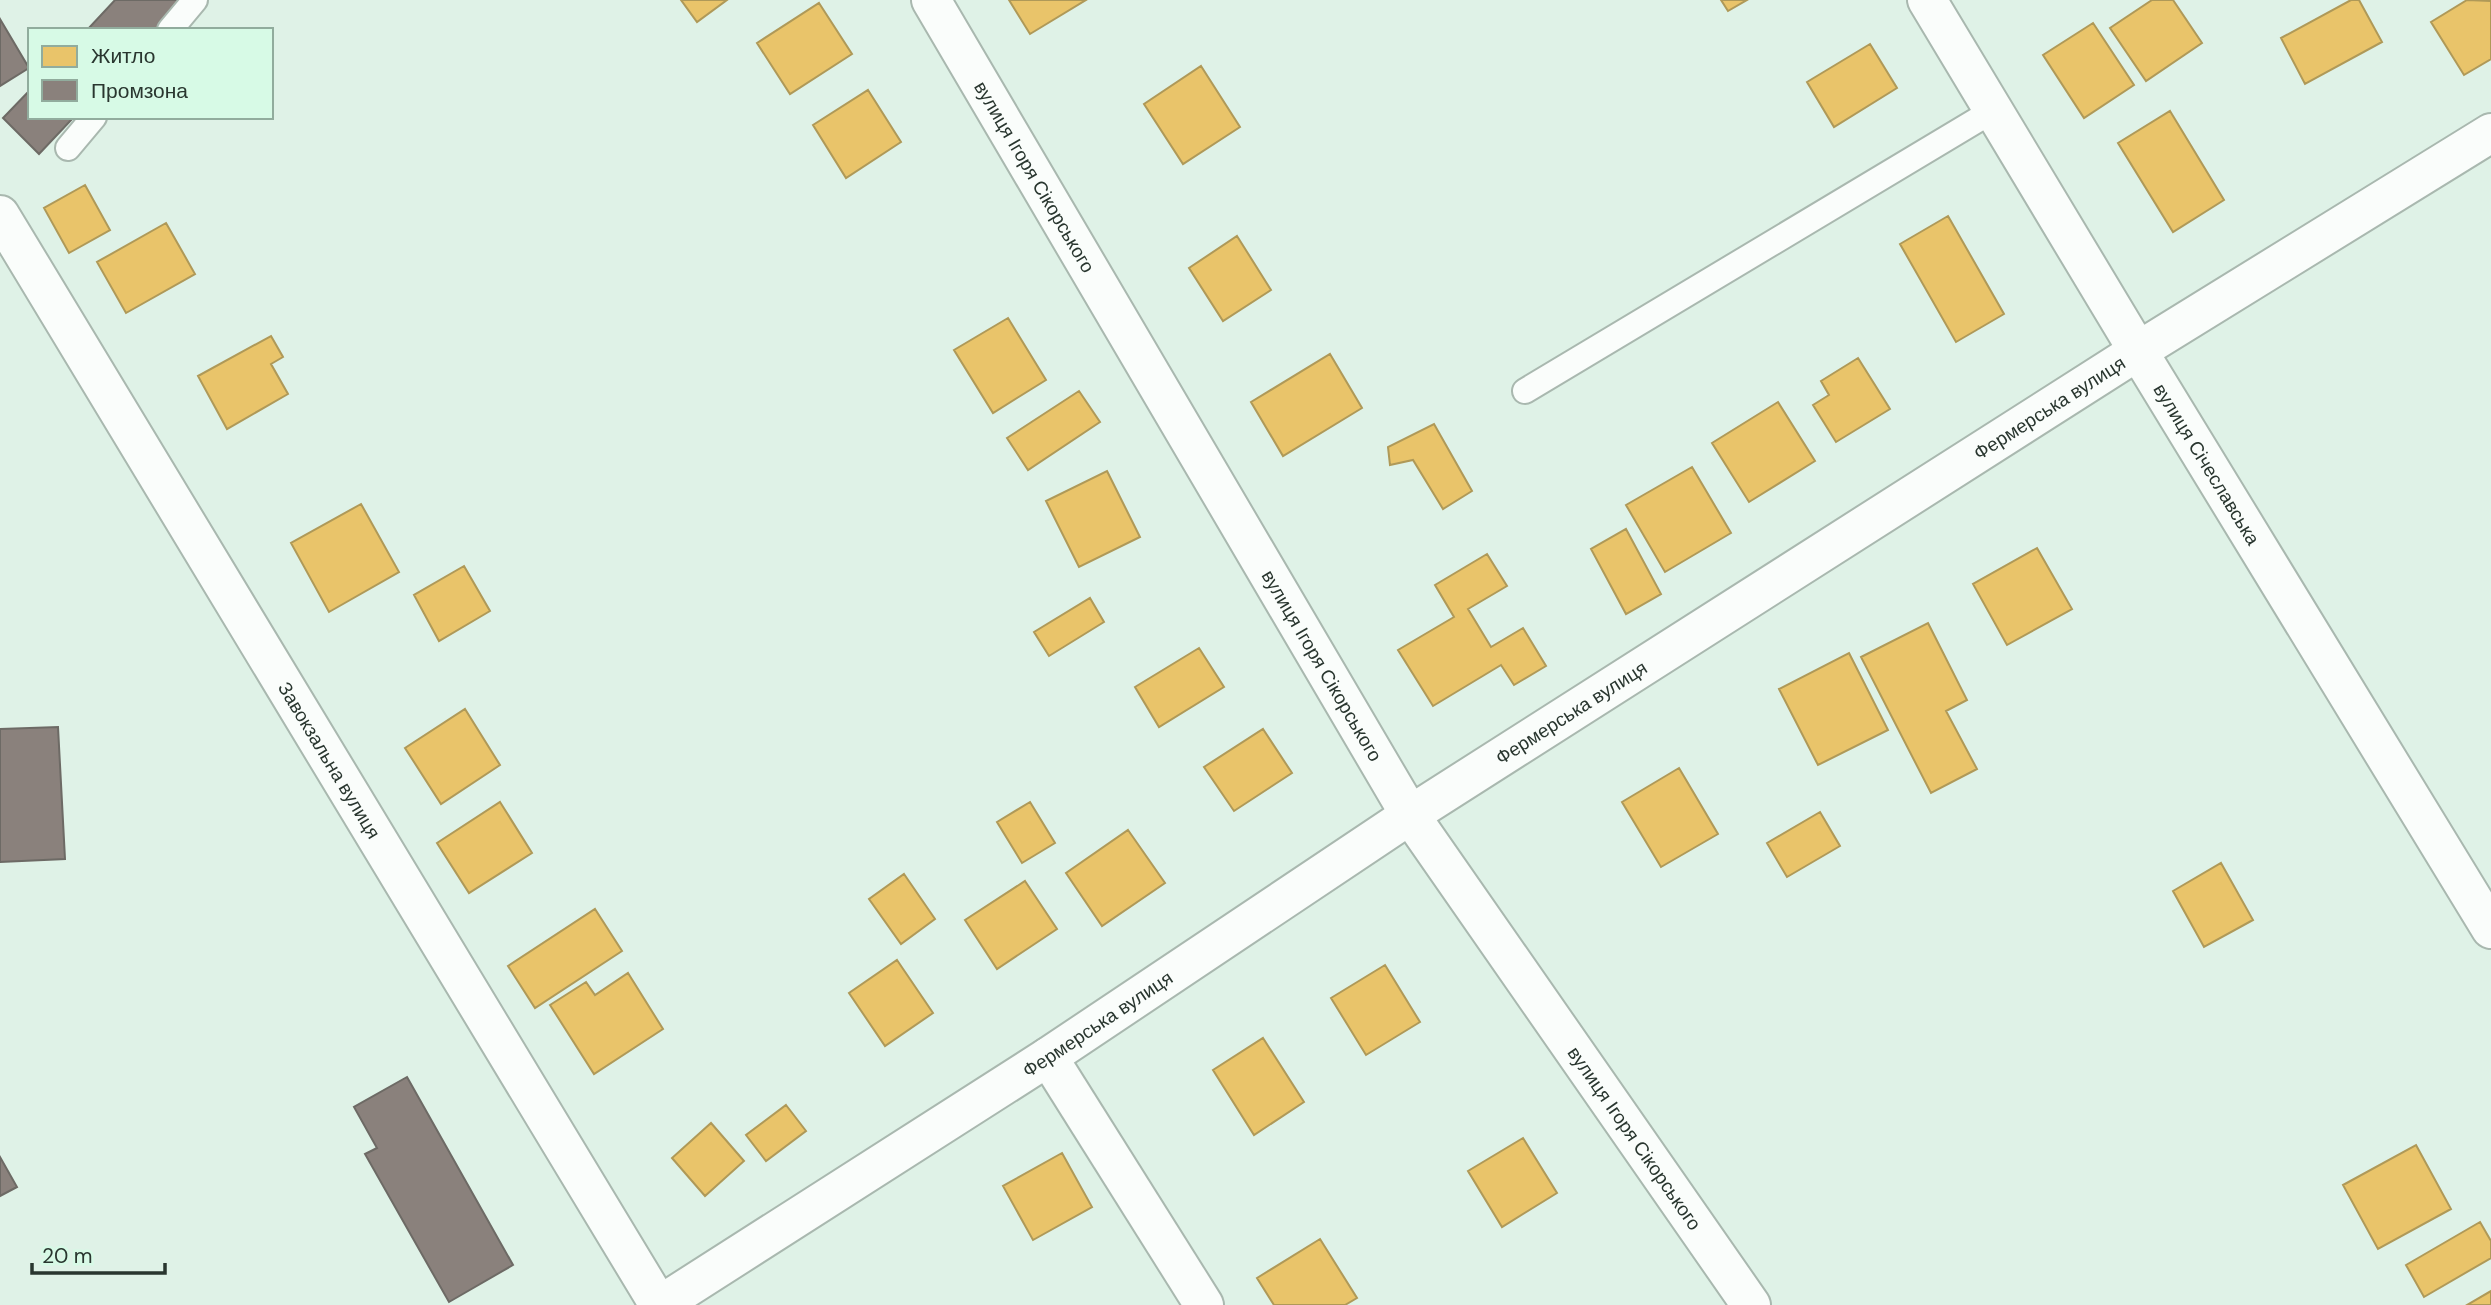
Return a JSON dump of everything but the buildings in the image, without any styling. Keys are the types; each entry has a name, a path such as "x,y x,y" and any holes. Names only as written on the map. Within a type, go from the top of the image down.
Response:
{"street":[{"name":"вулиця Ігоря Сікорського","path":"931,0 1410,815 1751,1305"},
{"name":"вулиця Січеславська","path":"1927,0 2491,929"},
{"name":"Фермерська вулиця","path":"659,1305 1048,1057 1410,815 2138,351 2491,133"},
{"name":"Завокзальна вулиця","path":"0,215 659,1305"},
{"path":"1048,1057 1205,1305"}],"lane":[{"path":"172,28 195,0"},
{"path":"1525,391 1994,110"},
{"path":"68,148 92,119"}]}
